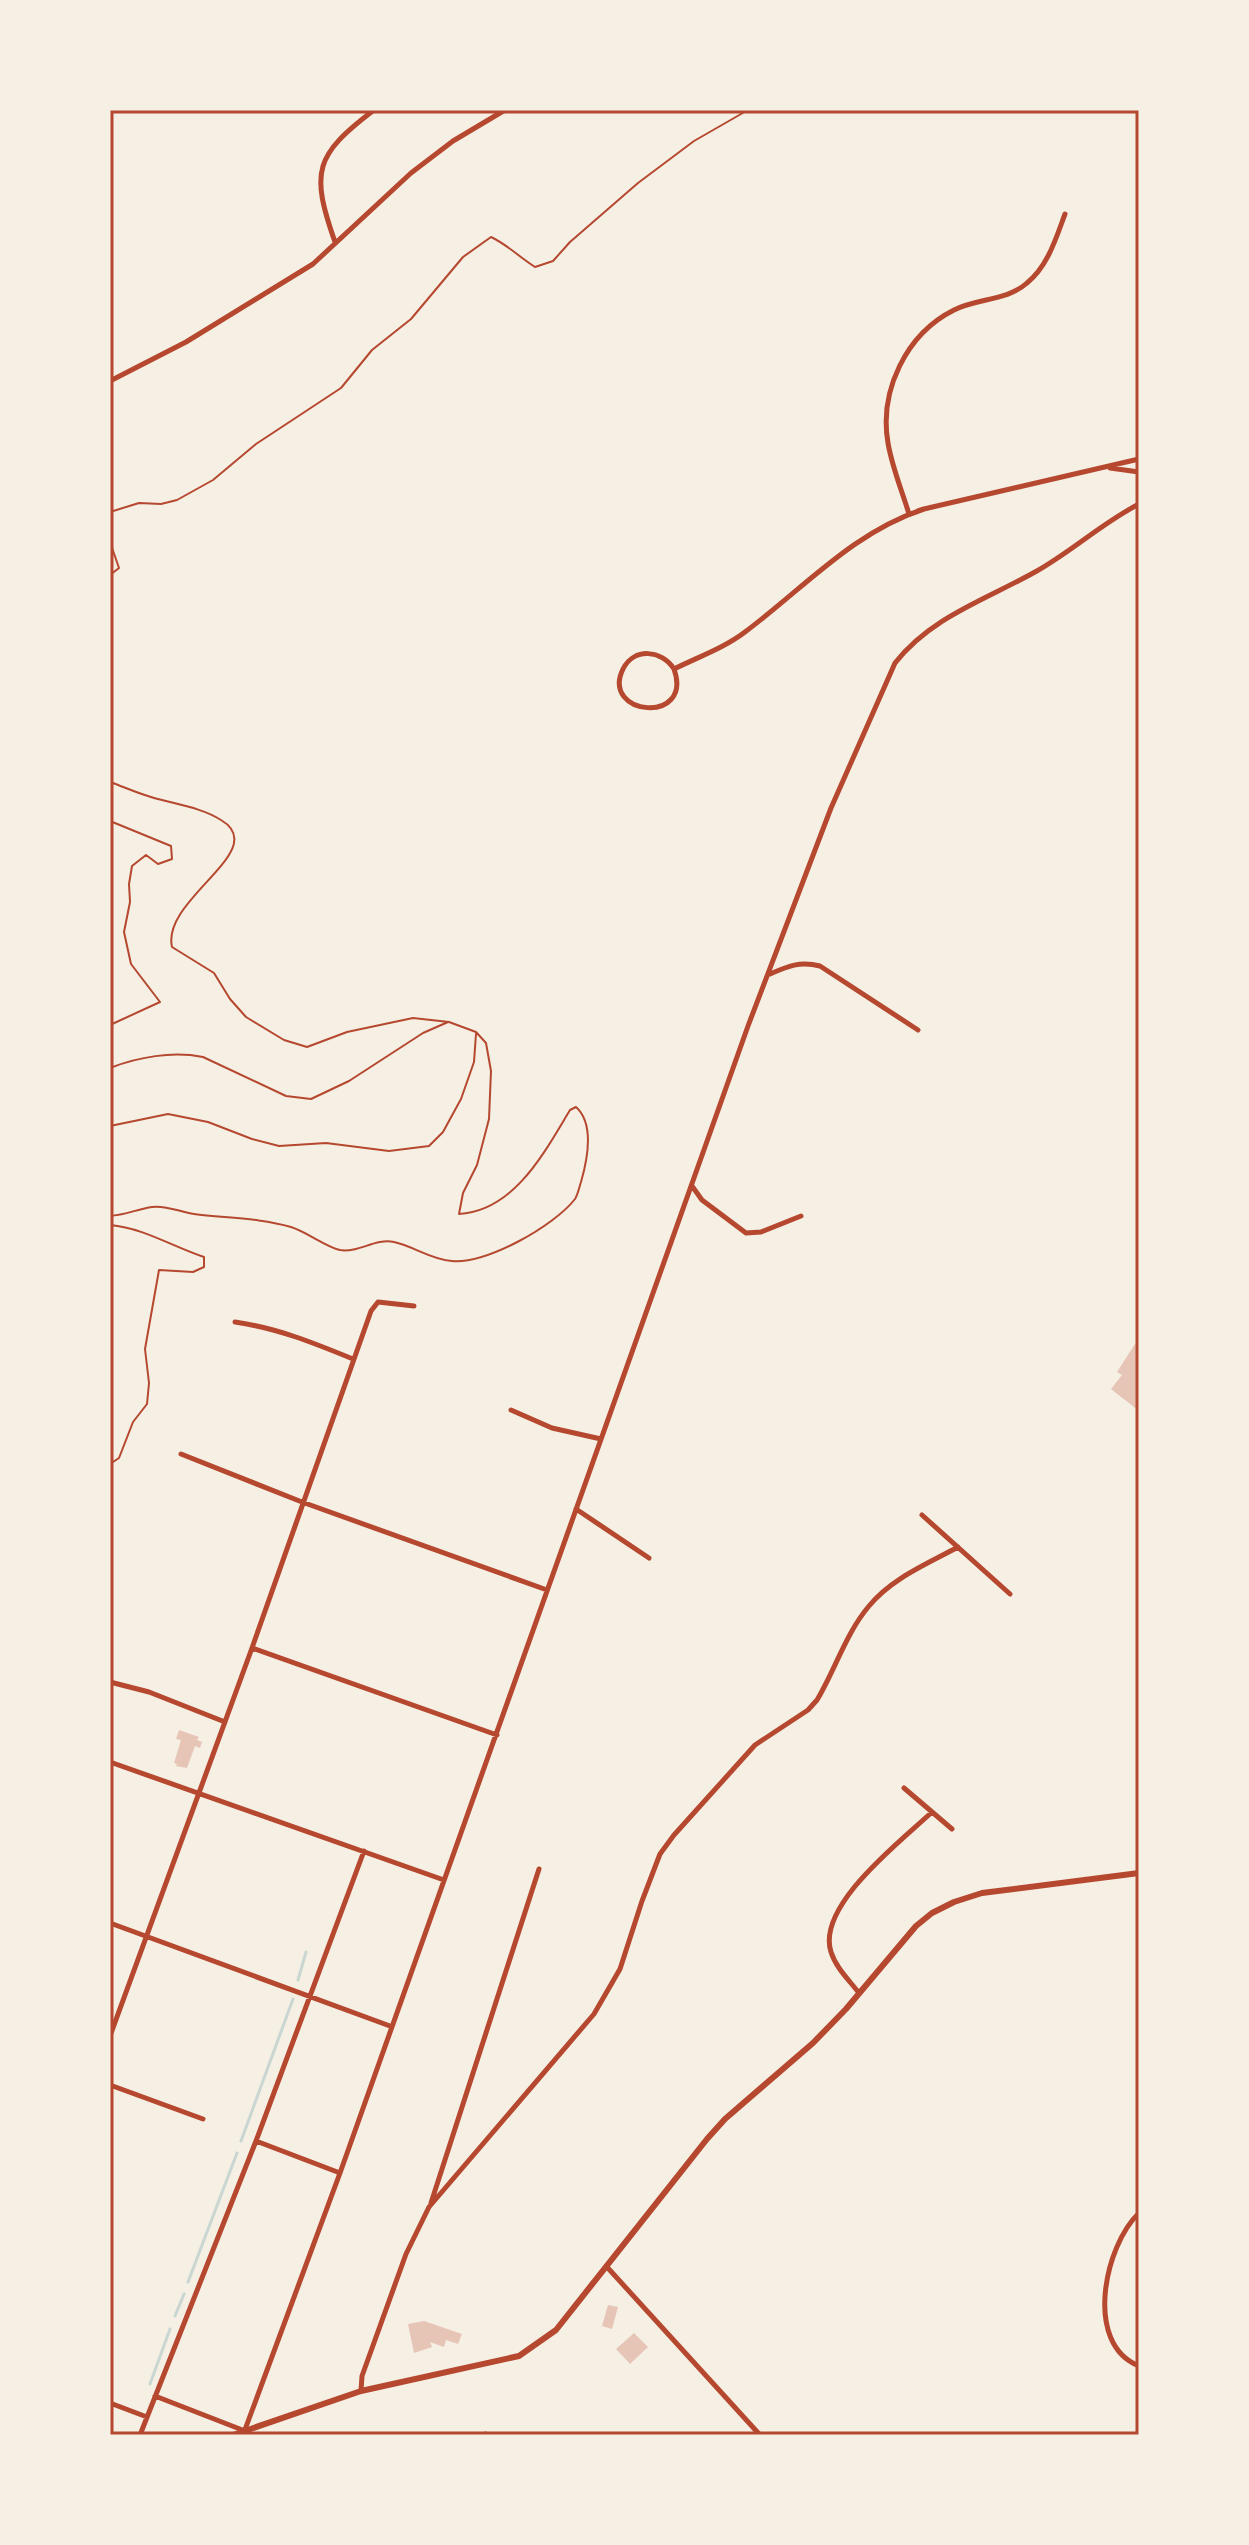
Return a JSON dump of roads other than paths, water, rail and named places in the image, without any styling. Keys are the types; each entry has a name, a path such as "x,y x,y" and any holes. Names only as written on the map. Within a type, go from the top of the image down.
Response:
{"street":[{"path":"335,242 326,216 320,173 324,160 338,139 374,110"},
{"path":"110,381 186,342 313,264 411,173 453,141 505,110"},
{"path":"909,514 888,446 887,429 888,401 903,358 923,332 949,312 1011,293 1025,285 1046,260 1065,214"},
{"path":"674,669 736,638 861,538 894,519 1139,459"},
{"path":"1129,461 1129,472"},
{"path":"1109,468 1139,472"},
{"path":"244,2433 497,1735 748,1026 831,808 895,663 942,620 1037,572 1139,504"},
{"path":"657,654 674,669 677,679 675,690 660,707 639,707 623,693 621,674 635,656 657,654"},
{"path":"769,974 794,964 820,966 918,1030"},
{"path":"692,1186 702,1200 746,1233 761,1232 801,1216"},
{"path":"110,2036 371,1311 378,1302 414,1306"},
{"path":"235,1322 276,1330 353,1359"},
{"path":"511,1410 552,1428 601,1439"},
{"path":"181,1454 302,1502 547,1590"},
{"path":"576,1509 649,1558"},
{"path":"922,1515 1010,1594"},
{"path":"429,2207 594,2014 620,1969 660,1854 674,1835 755,1745 808,1710 817,1700 867,1607 909,1573 958,1547"},
{"path":"252,1648 497,1735"},
{"path":"110,1682 149,1692 225,1722"},
{"path":"110,1762 444,1880"},
{"path":"904,1788 952,1829"},
{"path":"859,1993 837,1966 830,1950 833,1919 845,1896 932,1812"},
{"path":"140,2435 256,2141 364,1851"},
{"path":"361,2391 362,2376 406,2254 429,2207 539,1869"},
{"path":"233,2435 361,2391 519,2356 556,2330 716,2129 813,2043 916,1926 932,1913 982,1893 1139,1873"},
{"path":"110,1923 390,2026"},
{"path":"110,2085 203,2119"},
{"path":"256,2141 340,2173"},
{"path":"1139,2213 1128,2223 1115,2256 1104,2316 1110,2341 1129,2362 1139,2366"},
{"path":"607,2267 760,2435"},
{"path":"155,2396 244,2433"},
{"path":"110,2403 147,2417"}],"lane":[{"path":"477,2435 486,2433"}],"waterway":[{"path":"298,1980 306,1952"},
{"path":"241,2141 293,1999"},
{"path":"188,2282 237,2153"},
{"path":"175,2316 184,2294"},
{"path":"150,2384 170,2329"}]}
